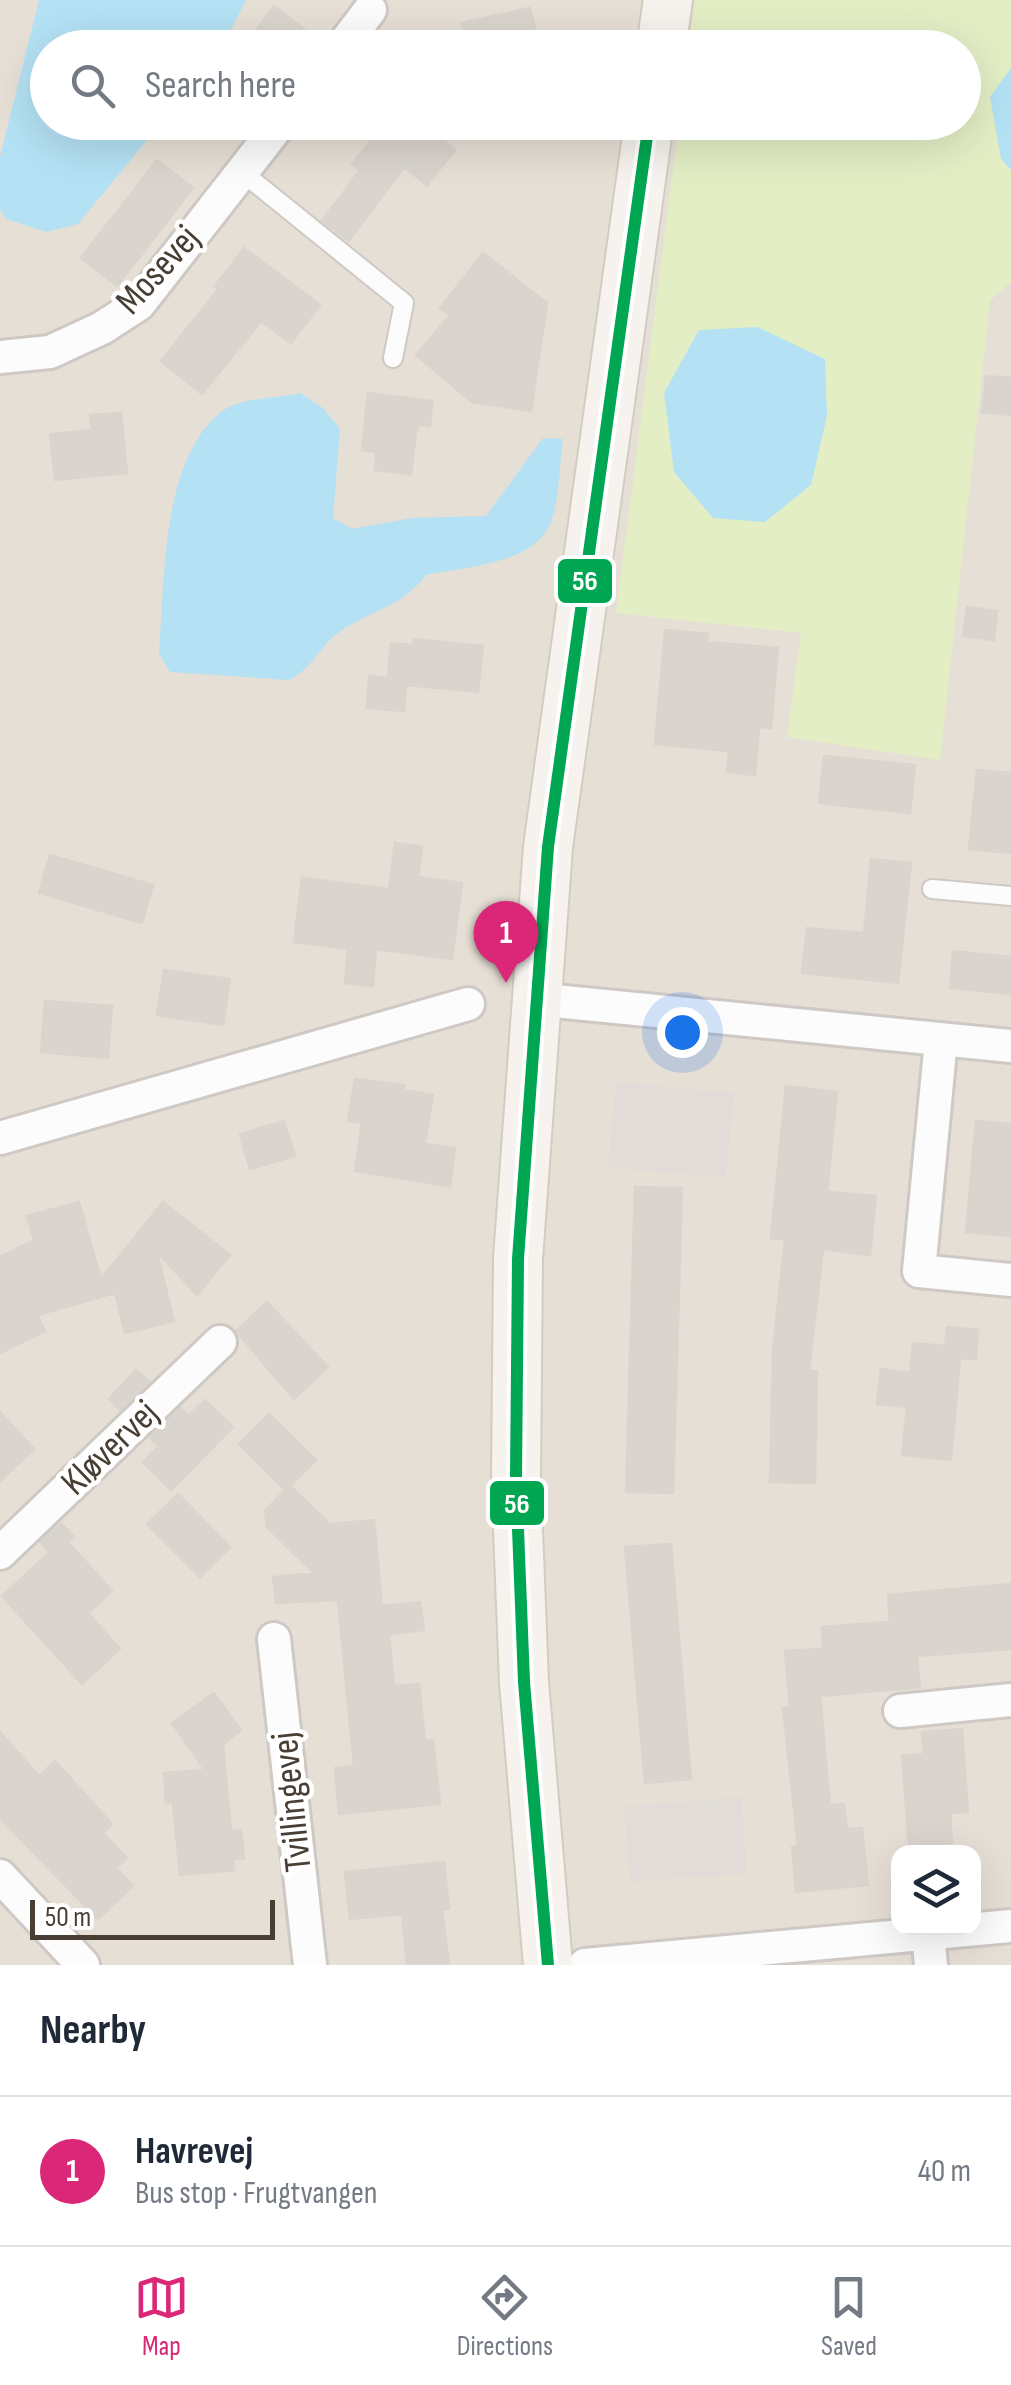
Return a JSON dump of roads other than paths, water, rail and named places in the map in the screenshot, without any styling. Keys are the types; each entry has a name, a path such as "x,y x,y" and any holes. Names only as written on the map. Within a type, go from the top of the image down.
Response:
{"street":[{"path":"664,30 668,0"},
{"path":"354,30 370,10"},
{"name":"Mosevej","path":"0,356 50,352 102,328 138,304 267,140"},
{"path":"548,1965 524,1682 516,1478 518,1258 534,999 560,743 646,140"},
{"path":"534,999 1011,1046"},
{"path":"0,1138 468,1004"},
{"path":"942,1040 918,1271 1011,1280"},
{"name":"Kløvervej","path":"0,1553 220,1342"},
{"name":"Tvillingevej","path":"274,1639 310,1965"},
{"path":"900,1711 1011,1700"},
{"path":"0,1876 83,1965"},
{"path":"585,1965 929,1949 1011,1926"}],"lane":[{"path":"242,172 404,303 393,358"},
{"path":"932,889 1011,896"}],"water":[{"path":"39,0 246,0 231,30 32,30"},
{"path":"30,36 30,140 147,140 78,224 46,232 6,219 0,210 0,157"},
{"path":"1011,68 1011,170 1001,159 990,97"},
{"path":"757,327 825,359 827,416 811,485 765,522 713,518 674,472 664,393 699,330"},
{"path":"300,393 323,408 340,429 333,518 352,529 412,518 486,516 543,438 563,439 557,496 549,526 540,539 511,557 426,575 396,602 334,636 304,670 289,680 170,672 159,654 165,558 177,489 188,458 203,431 224,410 250,401"}],"place":[{"name":"Havrevej","path":"506,983"}]}
